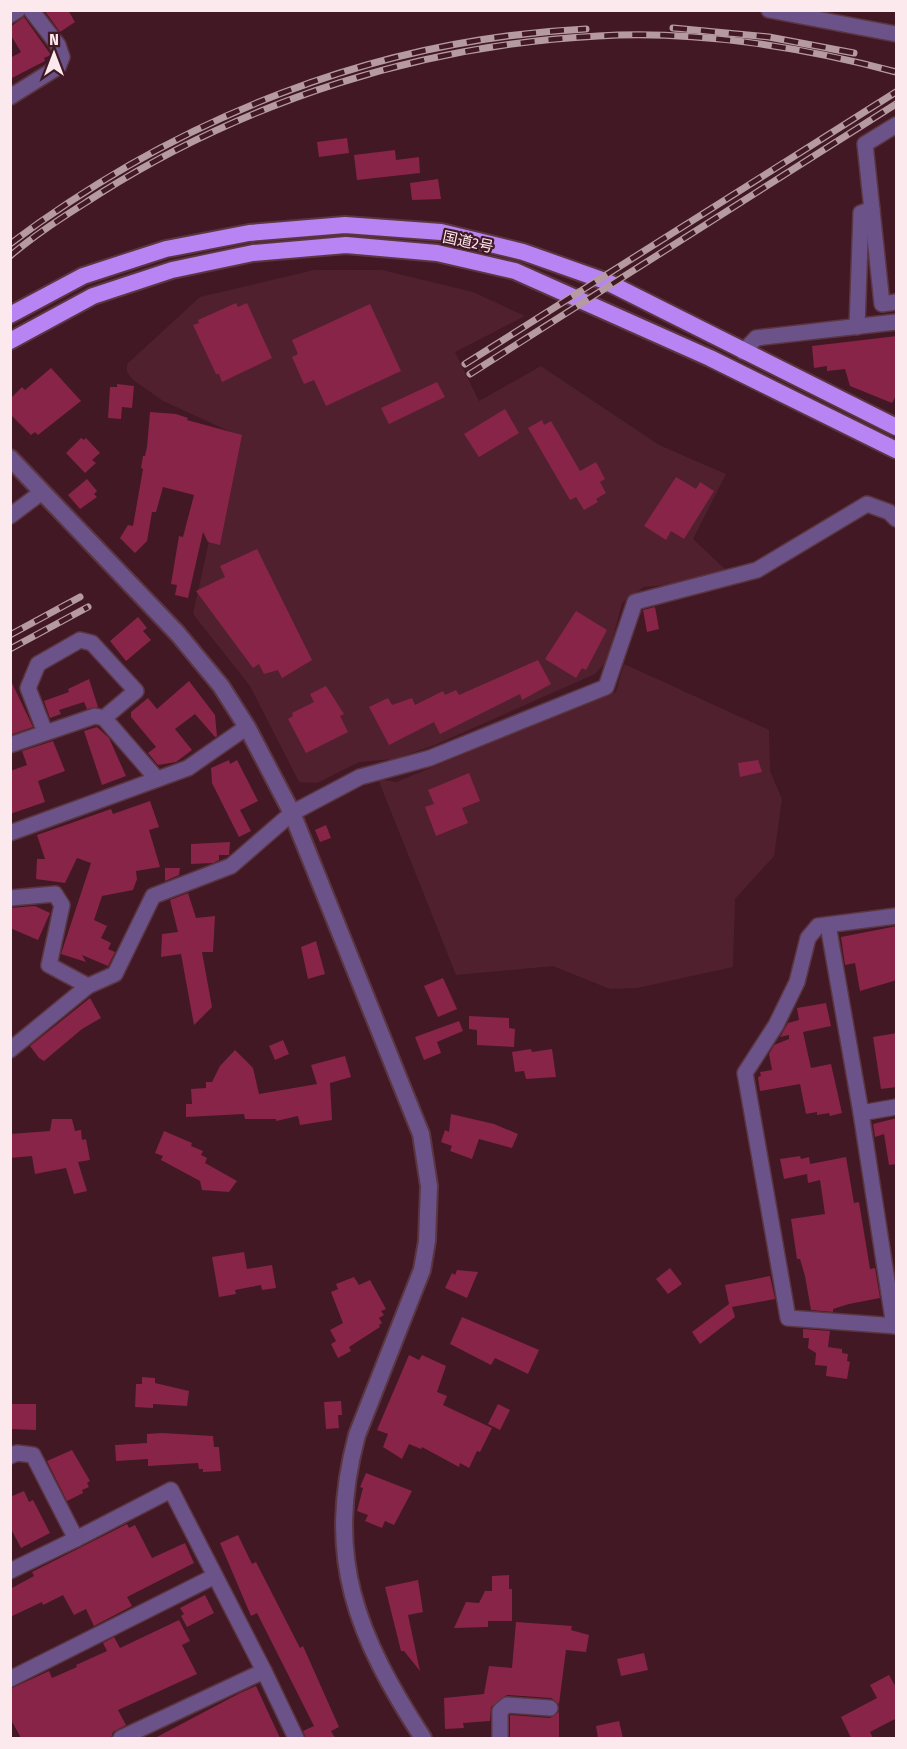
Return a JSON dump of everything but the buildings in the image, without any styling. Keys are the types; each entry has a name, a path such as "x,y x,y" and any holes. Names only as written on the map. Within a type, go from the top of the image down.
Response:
{"highway":[{"name":"国道2号","path":"10,315 83,276 166,249 249,233 345,225 441,232 523,252 605,281 897,427"},
{"name":"国道2号","path":"10,341 93,296 183,267 253,253 346,245 437,253 515,271 710,358 897,450"}],"street":[{"path":"10,15 18,10"},
{"path":"10,97 58,67 62,57 58,45 31,10"},
{"path":"769,10 897,34"},
{"path":"897,125 865,144 882,304 897,302"},
{"path":"857,327 861,213 872,209"},
{"path":"743,352 756,338 897,322"},
{"path":"10,458 178,634 221,686 247,727 292,813 421,1134 429,1186 427,1241 422,1270 357,1435 351,1459 343,1518 343,1549 360,1619 388,1684 423,1738"},
{"path":"10,516 42,492"},
{"path":"10,1050 88,986 115,974 153,896 231,866 292,813 360,777 430,758 606,687 635,602 757,570 867,504 889,512 897,519"},
{"path":"45,732 28,688 38,664 80,640 92,643 136,691 104,718"},
{"path":"10,745 95,716 104,718 157,779"},
{"path":"10,832 188,768 247,727"},
{"path":"10,898 55,894 62,904 49,966 88,986"},
{"path":"828,925 895,1326 788,1318 746,1074 776,1024 797,982 808,938 818,926 897,916"},
{"path":"861,1113 897,1107"},
{"path":"10,1456 17,1453 33,1455 76,1539"},
{"path":"10,1571 171,1490 296,1738"},
{"path":"10,1679 216,1576"},
{"path":"121,1738 264,1671"},
{"path":"500,1738 501,1711 507,1705 550,1708"}],"shaded area":[{"path":"314,270 382,270 473,292 525,316 455,352 479,401 541,366 659,445 726,474 693,539 727,571 689,583 644,587 622,603 607,661 595,674 435,745 394,759 359,762 317,783 299,782 250,686 193,614 233,433 163,401 133,380 127,372 127,364 200,297"},
{"path":"624,664 769,730 770,771 782,799 774,856 735,899 733,967 637,988 610,989 553,966 456,975 378,779 396,782 616,692"}],"railway":[{"path":"673,28 769,37 854,53"},
{"path":"10,244 74,199 141,159 210,123 282,93 355,68 431,49 508,36 586,29"},
{"path":"10,256 42,231 99,194 215,131 276,105 338,83 402,65 467,51 598,36 672,36 749,42 824,55 896,72"},
{"path":"465,364 896,92"},
{"path":"470,374 896,104"},
{"path":"10,635 80,597"},
{"path":"10,649 88,607"}]}
